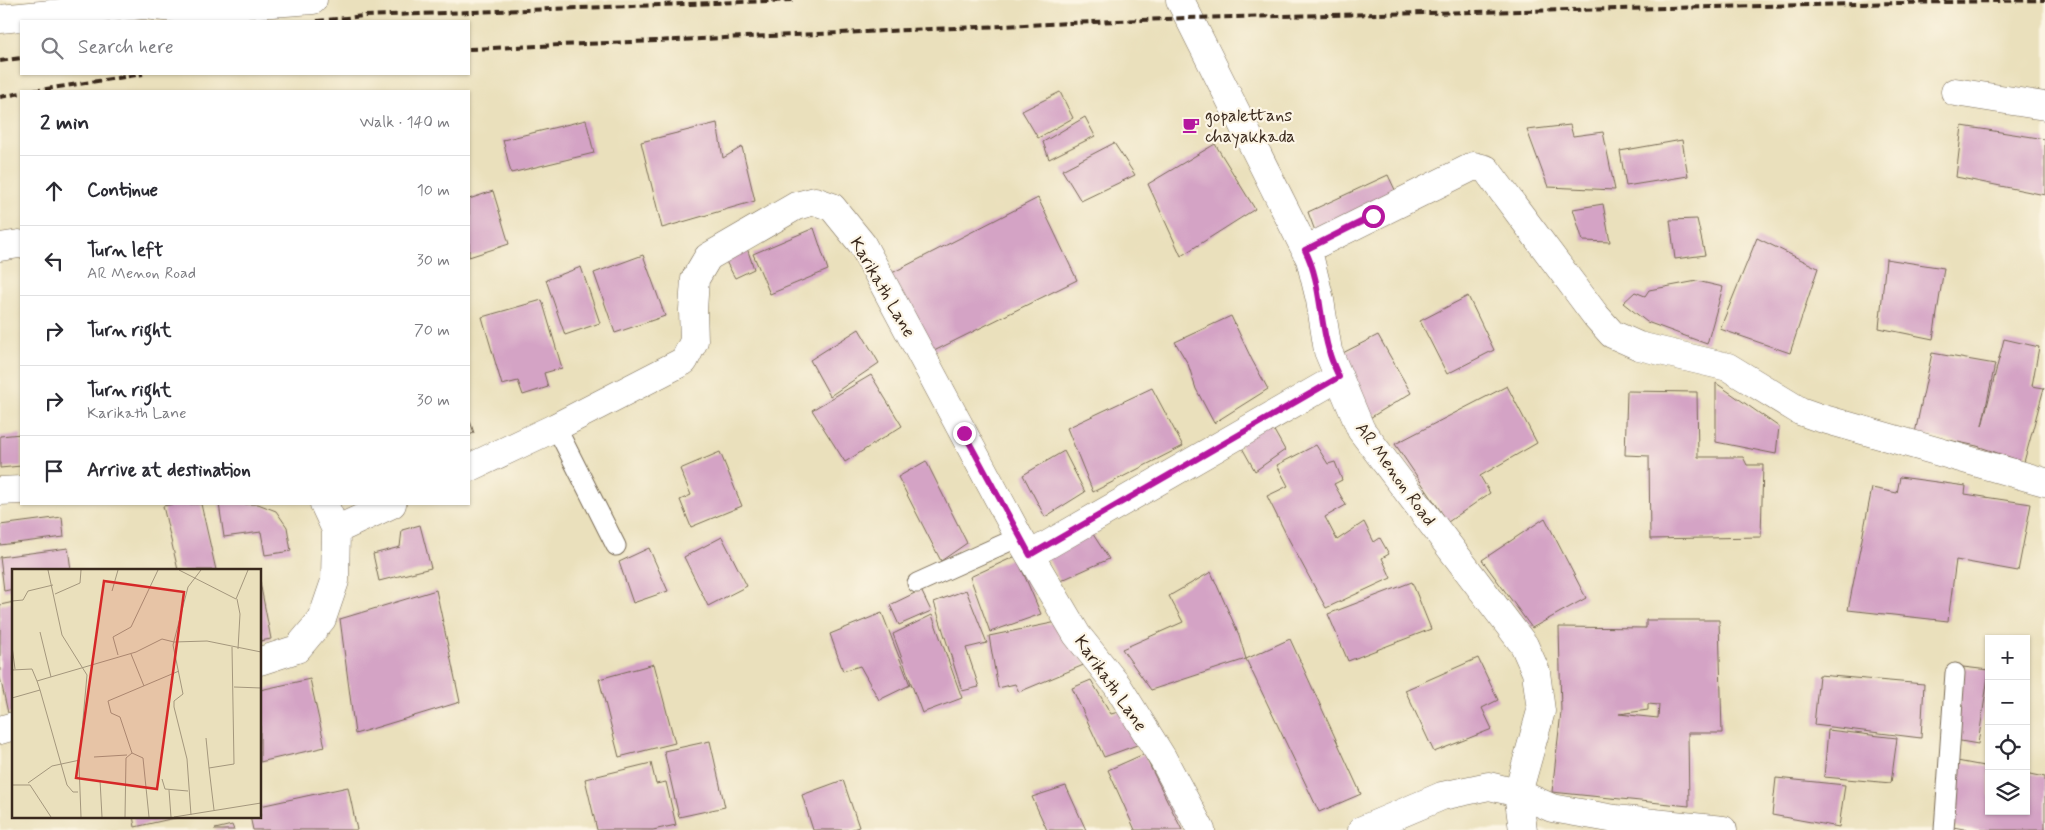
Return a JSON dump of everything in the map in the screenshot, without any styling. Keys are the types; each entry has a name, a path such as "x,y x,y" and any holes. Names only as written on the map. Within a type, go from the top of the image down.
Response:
{"street":[{"path":"0,19 143,5 313,0"},
{"name":"AR Menon Road","path":"1180,0 1310,259 1320,300 1328,351 1361,430 1524,645 1536,672 1541,711 1518,792 1524,830"},
{"path":"1955,92 2045,106"},
{"path":"1305,250 1474,166 1486,169 1596,316 1612,334 1639,346 1728,367 1800,411 1817,417 2045,482"},
{"name":"Karikath Lane","path":"470,468 556,427 684,360 694,341 695,279 708,257 796,206 815,201 832,207 862,244 1024,546 1077,635 1118,686 1162,759 1201,830"},
{"path":"1024,546 1339,377"},
{"path":"0,491 20,490"},
{"path":"261,661 296,649 322,619 335,581 336,530 324,505"},
{"path":"336,530 390,505"},
{"path":"1362,830 1442,796 1489,786 1518,792 1552,808 1615,819 1723,830"}],"lane":[{"path":"556,427 616,546"},
{"path":"917,583 1024,546"},
{"path":"1944,830 1955,673"}],"building":[{"path":"1060,92 1073,118 1038,138 1022,111"},
{"path":"1085,117 1095,136 1049,159 1043,142"},
{"path":"586,120 594,153 511,173 503,140"},
{"path":"717,123 723,158 742,147 755,201 662,228 641,142"},
{"path":"1570,125 1573,136 1603,132 1615,190 1548,187 1527,130"},
{"path":"1962,126 2045,139 2045,195 1956,177"},
{"path":"1682,140 1688,176 1626,186 1620,151"},
{"path":"1114,143 1135,175 1081,201 1062,170"},
{"path":"1215,144 1255,209 1181,256 1148,184"},
{"path":"1388,175 1396,192 1315,231 1308,212"},
{"path":"493,191 509,244 470,257 470,199"},
{"path":"1038,198 1077,280 932,352 890,274"},
{"path":"1603,204 1610,242 1583,241 1573,209"},
{"path":"1697,219 1705,255 1675,259 1670,220"},
{"path":"814,228 828,270 770,294 753,254"},
{"path":"1757,238 1818,268 1790,353 1720,329"},
{"path":"746,245 754,269 735,278 723,256"},
{"path":"643,255 665,316 615,333 594,273"},
{"path":"1886,259 1944,268 1933,339 1879,328"},
{"path":"581,267 600,323 565,335 546,280"},
{"path":"1697,281 1723,287 1707,344 1647,322 1623,303 1635,292 1645,296 1649,290"},
{"path":"1468,296 1494,350 1447,374 1420,321"},
{"path":"542,300 562,368 544,373 548,387 523,395 518,381 502,385 482,317"},
{"path":"1231,316 1268,389 1214,423 1196,389 1188,364 1175,342"},
{"path":"859,329 879,363 830,396 810,360"},
{"path":"1378,335 1411,393 1368,419 1335,357"},
{"path":"2004,339 2039,347 2032,386 2044,388 2024,462 1977,446 1915,433 1932,353 1995,364 1982,426"},
{"path":"871,375 902,426 845,462 812,410"},
{"path":"1716,383 1779,427 1776,454 1716,442"},
{"path":"1507,386 1537,443 1480,476 1490,493 1448,522 1395,444"},
{"path":"1152,388 1183,446 1093,492 1067,428"},
{"path":"1627,391 1697,392 1698,457 1743,457 1747,465 1763,465 1761,537 1650,539 1649,456 1625,455"},
{"path":"1268,420 1285,450 1255,471 1236,437"},
{"path":"470,421 474,433 470,435"},
{"path":"20,434 20,466 0,468 0,436"},
{"path":"1316,445 1328,464 1335,462 1342,480 1334,484 1346,505 1325,517 1337,540 1364,522 1374,542 1380,538 1389,554 1382,558 1391,578 1326,608 1267,496 1288,486 1277,465"},
{"path":"1064,451 1085,492 1045,517 1023,475"},
{"path":"720,452 742,506 691,527 680,500 691,495 680,469"},
{"path":"926,461 967,543 941,561 898,477"},
{"path":"1900,477 1966,486 1965,494 2031,504 2018,571 1956,560 1948,621 1848,610 1872,488 1897,493"},
{"path":"201,505 216,569 178,569 163,506"},
{"path":"219,505 261,505 276,511 287,527 291,551 265,555 261,532 224,537"},
{"path":"62,517 64,537 0,545 0,525"},
{"path":"1545,518 1586,598 1532,628 1482,560"},
{"path":"420,525 431,568 379,581 373,554 400,547 402,530"},
{"path":"1087,525 1109,559 1060,581 1043,549"},
{"path":"722,537 747,586 708,606 684,557"},
{"path":"68,548 71,569 12,569 12,589 4,591 0,557"},
{"path":"649,548 668,591 633,603 619,562"},
{"path":"1016,556 1041,614 990,632 970,577"},
{"path":"1211,572 1239,635 1246,659 1151,690 1122,649 1183,622 1169,596"},
{"path":"1412,582 1431,629 1348,661 1328,614"},
{"path":"261,587 271,639 261,641"},
{"path":"436,590 460,702 355,734 340,619"},
{"path":"921,590 931,611 899,625 890,605"},
{"path":"966,590 987,643 966,648 979,687 962,691 934,602"},
{"path":"12,602 12,712 8,713 0,677 0,605"},
{"path":"882,613 910,685 879,700 860,666 843,671 830,634"},
{"path":"932,615 962,698 922,713 893,634"},
{"path":"1646,620 1719,620 1722,733 1688,733 1689,806 1552,792 1561,712 1559,627 1646,628","holes":["1648,704 1659,705 1658,718 1619,714 1648,710"]},
{"path":"1062,621 1086,664 1019,692 1015,684 998,688 989,636"},
{"path":"1290,639 1361,794 1319,812 1246,659"},
{"path":"1478,658 1498,700 1482,708 1492,729 1434,752 1405,690"},
{"path":"654,664 675,743 619,757 599,679"},
{"path":"1963,667 1985,670 1985,697 1978,744 1955,740"},
{"path":"1819,675 1924,684 1921,738 1814,725"},
{"path":"310,679 325,747 261,762 261,690"},
{"path":"1091,680 1111,714 1122,711 1137,745 1104,757 1072,688"},
{"path":"1828,730 1897,738 1891,783 1824,777"},
{"path":"710,741 725,807 679,817 664,751"},
{"path":"1144,754 1182,830 1135,830 1108,770"},
{"path":"1957,761 1985,766 1985,815 2030,815 2030,774 2045,777 2045,830 1969,830 1953,827"},
{"path":"651,763 656,784 666,782 676,825 653,830 597,830 585,779"},
{"path":"1776,778 1845,785 1839,827 1772,815"},
{"path":"843,780 859,827 849,830 813,830 802,795"},
{"path":"1066,786 1086,830 1047,830 1032,797"},
{"path":"348,787 357,830 253,830 250,818 261,818 261,806"},
{"path":"133,818 175,818 135,827"},
{"path":"232,825 234,830 215,830 215,829"}],"railway":[{"path":"326,20 364,16 794,0"},
{"path":"470,49 1187,18 2045,0"},
{"path":"0,61 20,58"},
{"path":"39,90 137,75"},
{"path":"0,97 20,93"}],"place":[{"name":"gopalettans chayakkada","path":"1191,125"}],"route":[{"path":"964,433 1018,536 1030,555 1339,377 1328,351 1320,300 1310,259 1305,250 1373,216"}]}
